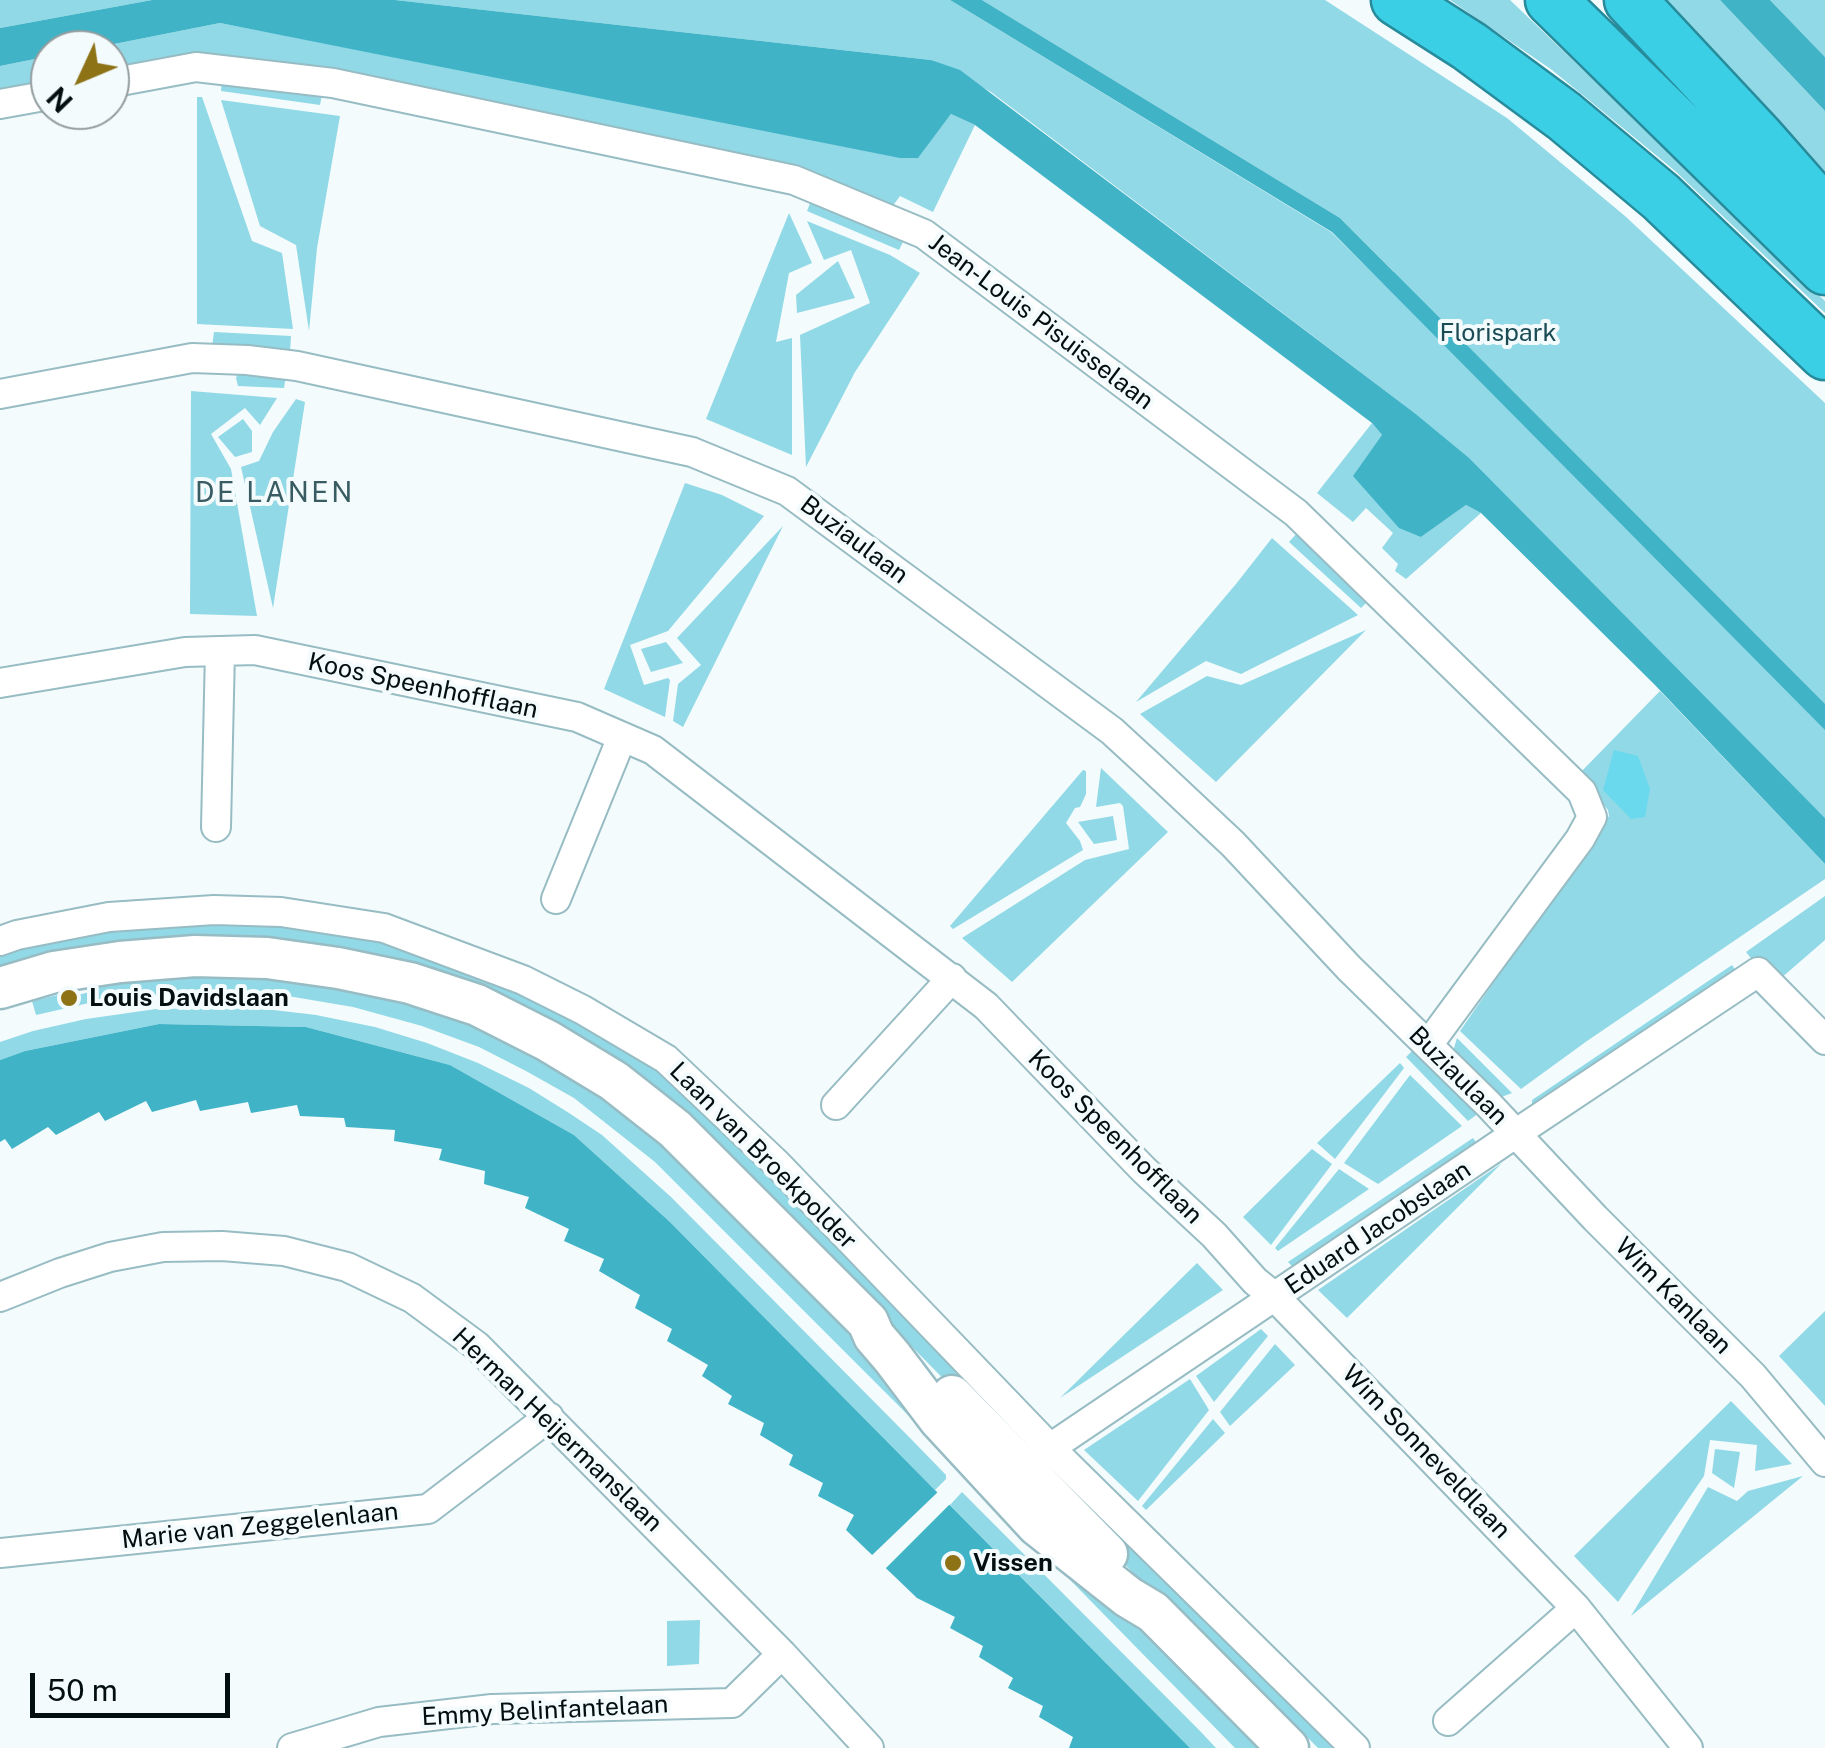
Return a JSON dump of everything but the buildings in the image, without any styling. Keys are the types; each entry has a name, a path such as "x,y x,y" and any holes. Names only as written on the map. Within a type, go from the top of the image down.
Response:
{"highway":[{"path":"1397,0 1469,46 1564,116 1660,197 1825,354"},
{"path":"1552,0 1825,268"},
{"path":"1630,0 1825,213"}],"main road":[{"name":"Laan van Broekpolder","path":"0,988 54,972 120,962 195,956 267,958 410,983 477,1006 548,1041 614,1081 675,1129 868,1322 874,1336 939,1420 1026,1470 1037,1525 1153,1612 1288,1748"}],"street":[{"name":"Jean-Louis Pisuisselaan","path":"130,79 196,67 333,83 794,180 924,234 1296,513 1582,792 1592,817 1580,839 1428,1045"},
{"path":"0,104 30,99"},
{"name":"Buziaulaan","path":"0,394 192,358 297,366 692,452 788,491 1112,731 1233,844 1348,968 1516,1134"},
{"name":"Koos Speenhofflaan","path":"0,683 185,652 254,650 577,718 653,750 986,1006 1144,1170 1276,1298"},
{"path":"216,828 220,651"},
{"path":"556,899 622,737"},
{"name":"Laan van Broekpolder","path":"0,941 108,916 214,910 281,912 384,928 522,980 583,1010 666,1059 777,1164 1030,1426 1026,1470 1355,1748"},
{"name":"Eduard Jacobslaan","path":"1026,1470 1758,972 1825,1040"},
{"path":"836,1104 952,978"},
{"name":"Wim Kanlaan","path":"1516,1134 1594,1218 1753,1376 1825,1462"},
{"name":"Herman Heijermanslaan","path":"0,1297 110,1256 162,1248 222,1246 284,1251 347,1267 412,1298 477,1346 549,1417 782,1654 868,1748"},
{"name":"Wim Sonneveldlaan","path":"1276,1298 1576,1608 1688,1748"},
{"name":"Marie van Zeggelenlaan","path":"0,1553 428,1509 549,1417"},
{"path":"1448,1721 1576,1608"},
{"name":"Emmy Belinfantelaan","path":"292,1748 378,1722 492,1710 732,1703 782,1654"}],"green space":[{"path":"0,0 152,0 0,28"},
{"name":"Florispark","path":"395,0 950,0 1331,232 1384,284 1394,272 1340,218 982,0 1325,0 1507,118 1625,216 1825,403 1825,818 1412,411 991,92 931,60"},
{"path":"1450,0 1510,0 1825,301 1825,313 1674,170 1552,70"},
{"path":"1652,0 1720,0 1825,111 1825,188"},
{"path":"1770,0 1825,0 1825,57"},
{"path":"220,23 918,157 951,114 975,125 933,212 900,196 892,207 313,67 208,54 130,71 130,41"},
{"path":"30,60 30,90 0,95 0,66"},
{"path":"222,78 323,89 320,105 221,91"},
{"path":"197,97 202,97 252,241 282,253 293,329 197,324"},
{"path":"221,100 340,116 317,248 309,331 296,245 260,226"},
{"path":"812,198 905,238 899,250 807,211"},
{"path":"789,213 812,263 789,273 776,342 792,338 792,455 706,419"},
{"path":"807,221 890,255 920,273 855,372 806,467 800,335 870,303 851,250 824,260"},
{"path":"838,261 855,298 797,313 796,295"},
{"path":"214,332 291,336 290,351 212,347"},
{"path":"239,371 286,375 284,388 238,386"},
{"path":"191,391 277,398 260,425 245,408 211,434 231,469 257,616 190,614"},
{"path":"296,399 305,402 273,608 241,467 259,461"},
{"path":"243,419 252,431 252,452 235,457 218,437"},
{"path":"1372,423 1382,435 1421,537 1466,505 1481,513 1406,579 1395,571 1398,564 1382,548 1393,533 1366,508 1353,522 1317,493"},
{"path":"685,483 722,495 764,516 668,631 630,645 644,685 670,680 665,717 604,689"},
{"path":"783,526 683,727 673,721 678,684 701,665 677,638"},
{"path":"1299,531 1372,597 1361,608 1289,542"},
{"path":"1272,538 1358,615 1241,674 1206,661 1136,702 1236,584"},
{"path":"1366,630 1216,782 1140,714 1207,676 1241,685"},
{"path":"666,642 683,663 651,672 641,649"},
{"path":"1660,691 1825,864 1825,879 1521,1089 1460,1031 1609,816 1578,775"},
{"path":"1101,768 1168,832 1012,982 962,938 1085,860 1129,849 1123,806 1120,803 1096,807"},
{"path":"1083,770 1086,794 1066,823 1083,850 953,929 950,926"},
{"path":"1113,816 1117,840 1094,844 1078,822"},
{"path":"1825,896 1825,940 1780,979 1758,967 1746,952"},
{"path":"183,919 345,930 465,963 613,1038 669,1078 733,1134 1013,1419 1003,1426 989,1425 782,1215 449,980 0,971 0,949 35,939"},
{"path":"1732,965 1736,971 1537,1109 1532,1106 1532,1100"},
{"path":"211,969 369,986 511,1038 636,1115 828,1302 956,1463 655,1162 574,1098 479,1047 353,1007 282,995 169,993 89,1003 36,1015 32,1001 66,993 66,988 75,987 78,995 97,990 95,978"},
{"path":"218,1008 316,1015 375,1027 478,1063 569,1113 602,1135 671,1197 946,1479 935,1490 670,1222 574,1135 450,1065 306,1027 159,1024 25,1051 0,1060 0,1042 33,1031 156,1009"},
{"path":"1457,1038 1512,1093 1499,1098 1455,1056"},
{"path":"1416,1047 1479,1113 1468,1121 1406,1057"},
{"path":"1400,1063 1404,1068 1335,1159 1317,1143"},
{"path":"1410,1075 1462,1126 1378,1184 1344,1163"},
{"path":"1473,1138 1478,1145 1295,1269 1288,1262"},
{"path":"1312,1149 1332,1164 1271,1245 1243,1217"},
{"path":"1502,1163 1347,1318 1318,1290"},
{"path":"1339,1169 1369,1189 1278,1251 1275,1248"},
{"path":"1197,1263 1223,1290 1060,1398"},
{"path":"1825,1311 1825,1406 1779,1356"},
{"path":"1261,1329 1268,1336 1214,1402 1196,1376"},
{"path":"1275,1344 1295,1365 1230,1426 1220,1412"},
{"path":"1190,1379 1209,1410 1138,1501 1084,1450"},
{"path":"1731,1401 1792,1464 1755,1471 1757,1445 1710,1440 1704,1476 1618,1602 1574,1556"},
{"path":"1213,1419 1225,1433 1146,1510 1142,1506"},
{"path":"1715,1449 1740,1452 1734,1488 1712,1473"},
{"path":"1803,1476 1631,1616 1708,1487 1737,1501 1748,1491"},
{"path":"976,1484 1131,1611 1270,1748 1235,1748"},
{"path":"962,1492 1216,1748 1190,1748 950,1505"},
{"path":"1103,1510 1339,1748 1318,1748 1300,1730 1294,1736 1087,1526"},
{"path":"700,1620 699,1664 667,1666 667,1621"}],"shaded area":[{"path":"152,0 395,0 931,60 960,70 1469,458 1825,818 1825,864 1654,684 1481,513 1466,505 1421,537 1399,528 1353,476 1382,435 1372,423 975,125 951,114 918,158 900,158 220,23 130,41 130,30 30,30 30,60 0,66 0,28"},
{"path":"950,0 982,0 1340,218 1825,704 1825,730 1332,232"},
{"path":"1720,0 1770,0 1825,57 1825,111"},
{"path":"1614,750 1638,756 1650,789 1645,817 1631,819 1603,790"},
{"path":"159,1024 306,1027 450,1065 574,1135 670,1222 1190,1748 1069,1748 1073,1737 1039,1717 1043,1706 1008,1688 1013,1678 979,1657 983,1646 950,1628 955,1617 917,1598 846,1530 854,1515 818,1496 823,1483 789,1465 793,1455 760,1435 764,1423 728,1404 732,1396 702,1376 708,1365 667,1341 672,1329 635,1308 640,1295 599,1271 604,1259 564,1241 569,1229 525,1208 529,1197 484,1184 485,1171 439,1160 442,1149 394,1141 395,1130 346,1127 344,1118 300,1116 297,1105 251,1113 248,1102 200,1111 196,1100 152,1112 146,1101 105,1121 99,1112 56,1135 48,1127 12,1149 5,1139 0,1142 0,1060 25,1051"}],"pier":[{"path":"941,1489 953,1501 882,1572 868,1559"}],"place":[{"name":"Louis Davidslaan","path":"69,998"},
{"name":"Vissen","path":"953,1563"}],"district":[{"name":"DE LANEN","path":"275,493"}]}
